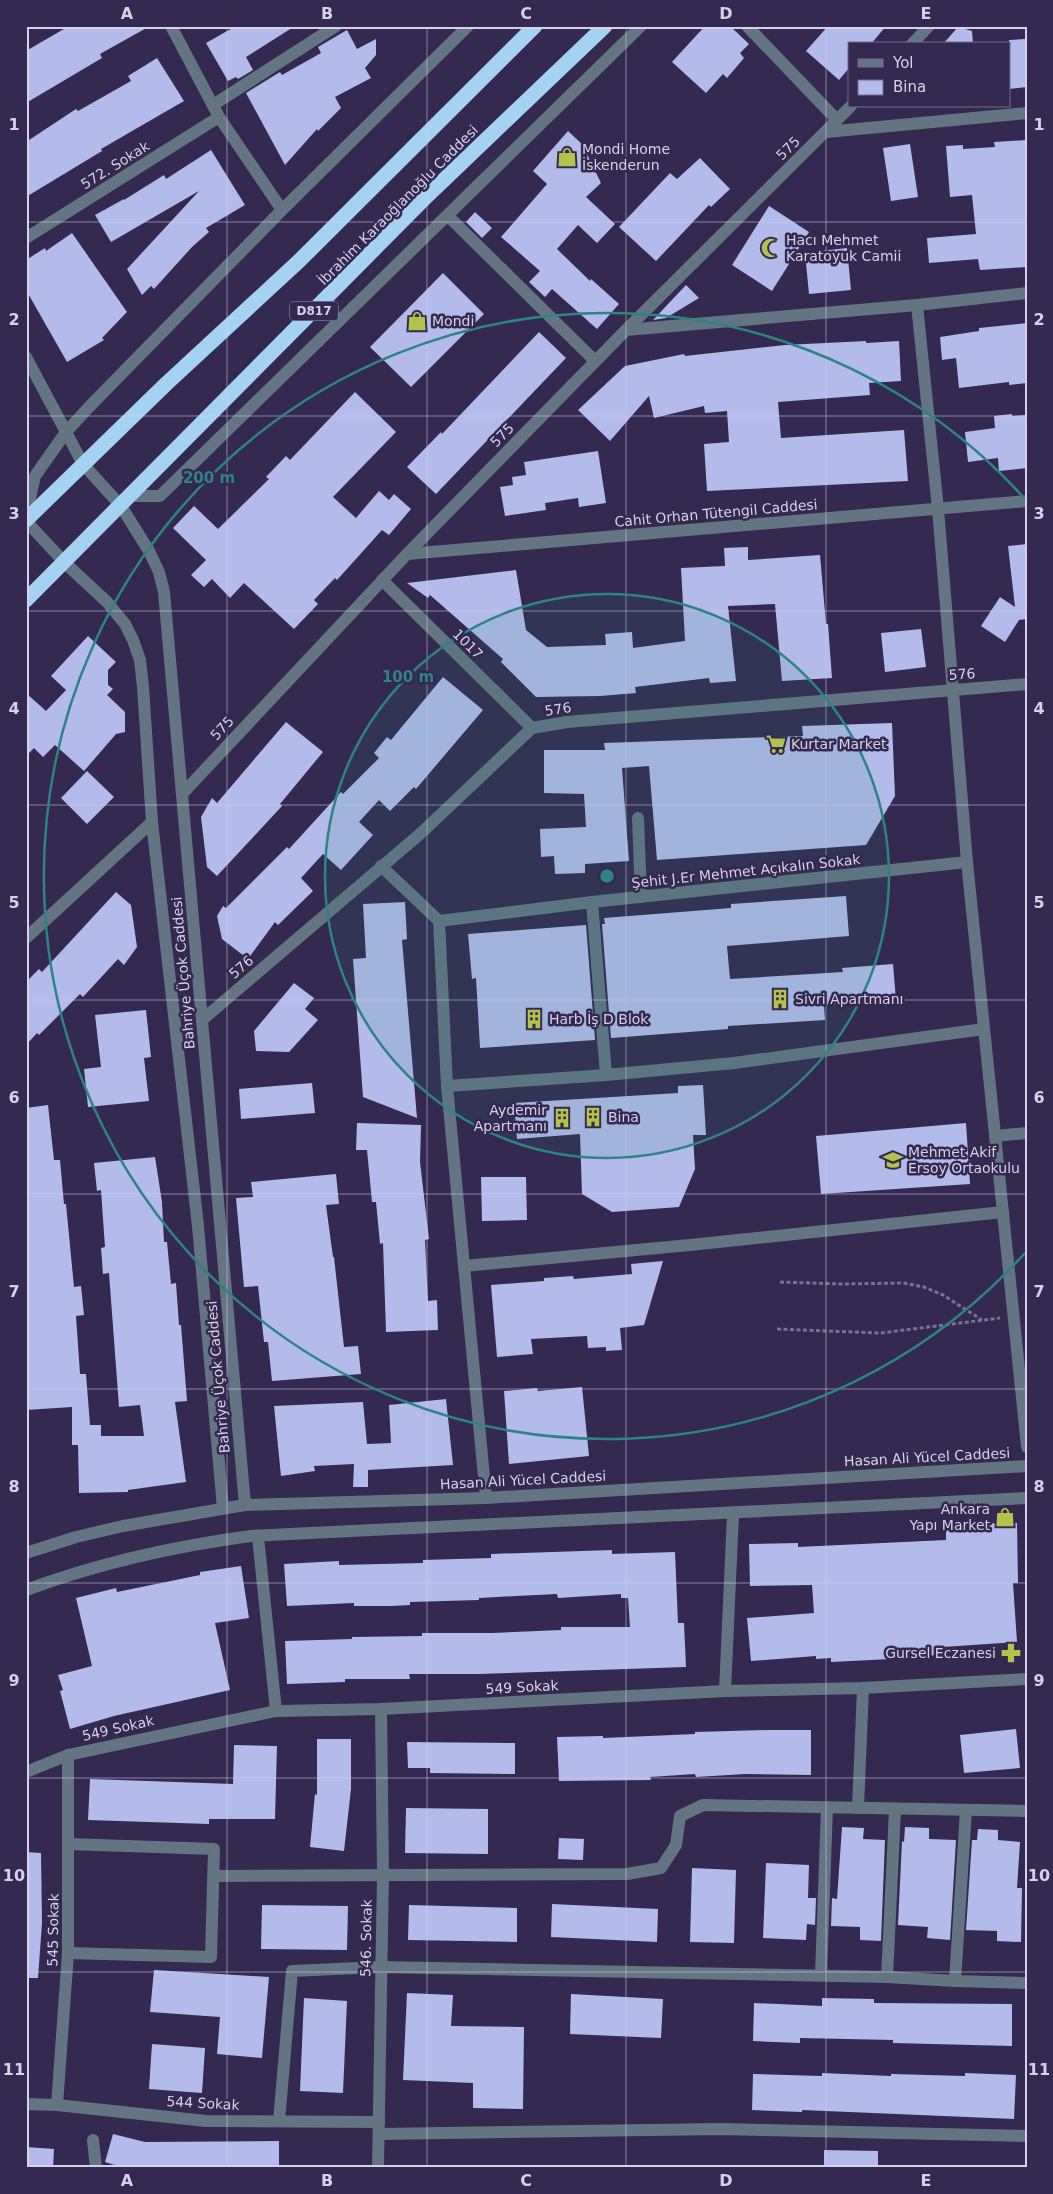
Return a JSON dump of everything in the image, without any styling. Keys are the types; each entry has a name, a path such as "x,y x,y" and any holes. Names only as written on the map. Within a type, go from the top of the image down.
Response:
{"highway":[{"path":"26,520 299,261 536,26"},
{"name":"İbrahim Karaoğlanoğlu Caddesi","path":"26,600 65,563 427,196 605,26"}],"street":[{"path":"171,26 219,117 282,210"},
{"path":"213,105 336,26"},
{"path":"26,516 36,476 66,432 282,210 468,26"},
{"path":"126,501 160,496 641,26"},
{"path":"747,26 837,120"},
{"path":"914,42 929,26"},
{"name":"575","path":"183,793 407,554 595,361 849,108"},
{"path":"826,132 1027,113"},
{"name":"572. Sokak","path":"26,238 219,117"},
{"path":"448,216 595,361"},
{"path":"626,330 917,305 1027,292"},
{"path":"917,305 938,509 967,862 1027,1447"},
{"name":"Bahriye Üçok Caddesi","path":"26,357 83,464 126,501 159,572 164,592 245,1505"},
{"name":"Cahit Orhan Tütengil Caddesi","path":"407,554 1027,501"},
{"name":"Bahriye Üçok Caddesi","path":"26,520 65,563 107,602 125,624 134,640 140,660 152,822 197,1216 223,1508"},
{"name":"1017","path":"382,580 532,728"},
{"name":"576","path":"202,1020 420,834 532,728 567,722 1027,684"},
{"path":"638,818 641,897"},
{"path":"26,938 152,822"},
{"name":"Şehit J.Er Mehmet Açıkalın Sokak","path":"440,920 967,862"},
{"path":"382,866 440,920 447,1086 486,1498"},
{"path":"592,902 606,1076"},
{"path":"447,1086 606,1076 734,1063 984,1029"},
{"path":"995,1136 1027,1133"},
{"path":"464,1266 1003,1212"},
{"name":"Hasan Ali Yücel Caddesi","path":"26,1552 76,1537 123,1526 245,1505 486,1498 1027,1466"},
{"path":"26,1590 78,1571 229,1539 258,1536 1027,1498"},
{"path":"725,1691 733,1514"},
{"path":"258,1536 276,1711"},
{"name":"549 Sokak","path":"26,1772 68,1755 276,1711 381,1709 725,1691 864,1688 1027,1679"},
{"path":"858,1808 864,1688"},
{"name":"546. Sokak","path":"378,2168 382,1874 381,1709"},
{"name":"545 Sokak","path":"57,2105 68,1953 68,1755"},
{"path":"215,1876 627,1874 661,1868 676,1845 680,1816 703,1805 1027,1811"},
{"path":"821,1976 826,1808"},
{"path":"887,1977 895,1810"},
{"path":"955,1981 966,1810"},
{"path":"68,1844 214,1849 215,1876 211,1956 68,1953"},
{"path":"279,2121 292,1971 380,1967 887,1977 1027,1983"},
{"name":"544 Sokak","path":"26,2104 57,2105 206,2121 279,2121 379,2128 720,2130 1027,2136"},
{"path":"93,2140 96,2168"}],"path":[{"path":"780,1282 904,1283 924,1287 943,1296 982,1320"},
{"path":"777,1329 881,1333 1013,1316"}],"building":[{"path":"69,26 150,26 100,54 102,58 26,103 26,51"},
{"path":"236,26 295,26 246,57 253,70 238,79 236,77 228,81 206,43"},
{"path":"705,26 730,26 749,44 740,53 744,58 727,78 723,74 706,93 672,62"},
{"path":"828,26 886,26 873,42 848,42 848,69 839,80 806,51"},
{"path":"958,27 972,31 973,42 945,42"},
{"path":"347,30 357,49 376,39 376,55 365,68 371,78 335,97 341,108 318,131 317,129 285,165 246,93 280,72 282,75 321,53 318,47"},
{"path":"1025,39 1027,87 1010,89 1009,40"},
{"path":"157,58 184,101 101,149 102,151 26,197 26,142 76,109 78,111 131,81 128,76"},
{"path":"568,131 582,144 601,183 586,197 615,224 597,243 578,225 557,249 590,281 591,279 619,304 597,329 552,289 545,297 529,282 540,271 501,237 547,184 533,171"},
{"path":"1027,140 1027,267 980,270 978,259 929,263 927,238 976,234 972,195 950,197 946,146 963,145 963,149 995,147 994,142"},
{"path":"910,144 918,197 891,201 883,148"},
{"path":"211,150 245,205 206,228 209,232 192,247 154,289 151,286 142,295 127,269 199,191 111,242 95,215 124,200 164,175 166,179"},
{"path":"700,158 730,189 711,207 709,205 656,261 619,227 670,173 677,179"},
{"name":"Hacı Mehmet Karatoyuk Camii","path":"769,206 809,232 772,291 732,265"},
{"path":"475,212 492,228 482,238 466,222"},
{"path":"72,233 127,312 102,338 104,340 67,362 26,290 26,260 45,248 46,251"},
{"path":"847,248 851,290 809,294 805,253"},
{"path":"443,273 484,314 411,387 370,347"},
{"path":"686,285 699,298 666,318 653,320"},
{"path":"1027,323 1027,383 1009,385 1009,382 959,388 956,358 942,360 940,337 979,331 979,328"},
{"path":"539,332 566,358 436,494 407,467 441,432 442,434"},
{"path":"866,341 866,343 899,341 901,381 869,383 870,395 778,402 781,438 904,430 908,481 707,491 704,444 729,442 727,411 705,413 704,406 654,418 649,396 610,441 578,410 625,366 684,354 685,356 785,345"},
{"path":"355,392 396,432 333,497 356,518 379,491 389,500 394,494 411,509 389,535 382,530 337,580 335,578 314,600 318,604 294,629 244,583 230,598 212,579 204,587 191,575 206,560 173,528 194,506 218,529 269,479 266,477 286,456 290,460"},
{"path":"1012,414 1012,416 1027,415 1027,468 999,471 998,458 968,462 965,432 995,428 994,416"},
{"path":"598,451 606,503 579,507 578,498 545,503 546,510 505,516 500,487 513,485 512,477 526,475 524,462"},
{"path":"1027,544 1027,619 1019,620 1005,642 981,626 1000,597 1015,607 1008,546"},
{"path":"748,547 748,560 820,555 832,678 782,681 775,604 728,606 736,681 710,683 709,678 635,687 636,693 600,696 536,697 501,662 503,659 430,595 428,598 407,583 516,570 526,630 547,647 606,645 605,634 632,632 633,648 685,641 681,568 725,566 724,548"},
{"path":"921,629 926,667 885,672 881,633"},
{"path":"88,636 116,662 108,670 108,685 113,689 107,695 125,712 125,732 116,734 84,771 55,745 43,757 34,748 26,756 26,693 46,711 66,690 51,676"},
{"path":"443,677 483,710 416,789 414,787 390,811 379,800 359,822 373,835 341,870 323,854 301,878 313,891 278,925 275,922 248,959 222,939 217,916 223,906 226,908 287,847 289,849 341,792 343,794 379,758 374,753 387,737 391,740"},
{"path":"286,722 323,752 280,804 282,806 217,876 207,867 201,817 212,798 217,803"},
{"path":"892,723 895,796 866,845 657,860 649,766 622,768 629,861 585,864 585,873 555,874 554,856 541,857 540,829 586,827 584,794 544,793 544,750 605,750 604,743 803,736 802,726"},
{"path":"87,771 114,797 87,824 61,798"},
{"path":"116,892 131,905 137,947 124,965 118,959 83,997 80,994 39,1035 37,1033 26,1045 26,982 39,969 42,972"},
{"path":"846,896 849,936 727,946 730,979 843,972 842,968 893,964 896,1000 824,1005 825,1020 728,1026 728,1029 611,1038 602,924 605,924 604,918 731,908 731,904"},
{"path":"405,902 407,939 402,940 417,1118 363,1097 353,959 366,958 363,904"},
{"path":"586,925 595,1040 480,1048 476,978 472,979 468,934"},
{"path":"294,983 314,998 305,1009 318,1020 289,1052 256,1051 254,1031"},
{"path":"146,1010 151,1057 144,1058 149,1101 88,1107 84,1069 101,1067 95,1015"},
{"path":"312,1083 315,1113 241,1119 239,1089"},
{"path":"703,1085 706,1135 693,1135 695,1169 679,1207 612,1212 582,1194 580,1134 517,1139 514,1103 678,1093 678,1086"},
{"path":"48,1105 54,1160 60,1160 74,1287 81,1286 84,1315 76,1316 80,1374 86,1374 90,1425 101,1425 101,1436 144,1436 140,1405 119,1407 109,1273 103,1274 101,1248 105,1247 101,1190 97,1191 94,1163 155,1157 162,1202 164,1242 167,1242 171,1284 176,1283 179,1325 181,1325 187,1401 175,1402 186,1482 128,1490 128,1492 79,1493 78,1445 72,1445 72,1407 26,1410 26,1108"},
{"path":"357,1123 421,1125 420,1162 429,1239 425,1240 428,1301 437,1300 438,1330 386,1332 383,1243 380,1244 376,1202 372,1202 367,1150 356,1150"},
{"name":"Mehmet Akif Ersoy Ortaokulu","path":"966,1123 970,1184 821,1194 816,1136"},
{"path":"336,1174 339,1204 326,1205 344,1347 358,1346 361,1374 272,1381 268,1342 264,1342 258,1286 244,1287 236,1198 253,1197 251,1182"},
{"path":"481,1177 526,1177 527,1220 482,1221"},
{"path":"663,1261 644,1325 620,1328 622,1350 606,1351 606,1347 588,1348 587,1336 531,1339 533,1354 497,1357 491,1285 544,1281 544,1278 573,1276 574,1279 632,1274 631,1264"},
{"path":"582,1387 589,1456 509,1464 504,1391 537,1388 538,1391"},
{"path":"446,1399 453,1465 368,1470 368,1487 353,1487 354,1464 314,1466 315,1471 281,1476 274,1406 363,1402 367,1444 391,1443 389,1405"},
{"path":"1017,1523 1018,1583 1013,1583 1017,1642 943,1647 943,1655 891,1657 891,1659 831,1662 831,1658 816,1659 816,1656 751,1661 747,1618 814,1613 812,1585 750,1586 749,1544 798,1543 798,1547 946,1540 946,1524"},
{"path":"612,1550 612,1554 675,1552 678,1623 684,1623 686,1667 479,1674 409,1674 410,1679 345,1679 345,1682 287,1684 285,1641 352,1639 352,1637 422,1636 422,1633 492,1633 561,1630 561,1627 630,1627 628,1598 621,1598 621,1594 558,1598 557,1594 516,1596 479,1598 479,1600 410,1602 410,1605 392,1606 354,1606 354,1603 287,1606 284,1564 339,1561 339,1565 423,1563 423,1560 491,1558 491,1554"},
{"path":"241,1566 249,1618 215,1623 230,1690 114,1716 70,1729 60,1691 63,1690 58,1675 92,1666 76,1598 116,1588 117,1592 200,1575 200,1572"},
{"path":"1016,1729 1020,1768 964,1773 960,1735"},
{"path":"811,1730 811,1775 745,1774 696,1777 695,1774 650,1777 651,1780 559,1781 557,1737 603,1736 603,1738 695,1734 695,1732"},
{"path":"317,1739 351,1739 351,1789 344,1851 310,1847 315,1794 317,1795"},
{"path":"407,1742 515,1743 515,1774 430,1773 430,1768 408,1768"},
{"path":"234,1745 277,1746 275,1819 209,1819 209,1824 88,1820 90,1779 233,1784"},
{"path":"406,1808 488,1809 488,1854 405,1853"},
{"path":"842,1827 864,1828 863,1839 885,1840 881,1941 860,1940 860,1927 831,1926 832,1898 837,1899"},
{"path":"905,1827 929,1828 929,1839 956,1840 950,1940 927,1938 928,1927 898,1925 902,1841 904,1842"},
{"path":"978,1829 998,1830 998,1840 1020,1842 1017,1888 1022,1888 1021,1942 997,1941 997,1931 966,1930 972,1840 977,1840"},
{"path":"559,1838 584,1839 583,1860 558,1859"},
{"path":"26,1852 41,1853 42,1923 38,1978 26,1978"},
{"path":"766,1863 809,1865 808,1898 816,1898 815,1925 807,1924 806,1940 763,1938"},
{"path":"692,1868 736,1870 734,1943 690,1942"},
{"path":"552,1904 658,1909 657,1942 551,1937"},
{"path":"262,1905 348,1906 347,1950 261,1949"},
{"path":"409,1905 517,1908 517,1942 408,1940"},
{"path":"154,1970 269,1977 262,2058 217,2054 220,2017 150,2012"},
{"path":"407,1993 453,1995 451,2026 524,2027 523,2109 473,2108 473,2083 403,2080"},
{"path":"571,1994 663,1999 661,2038 570,2034"},
{"path":"304,1998 347,2001 343,2093 300,2091"},
{"path":"822,1998 874,1999 874,2003 1012,2004 1012,2046 893,2043 893,2040 800,2038 800,2043 753,2041 754,2003 822,2006"},
{"path":"152,2044 205,2048 202,2093 149,2089"},
{"path":"822,2073 891,2076 891,2074 965,2076 965,2073 1016,2075 1014,2119 802,2110 802,2112 752,2110 753,2074 822,2076"},
{"path":"113,2134 145,2142 279,2141 279,2168 124,2168 105,2162"},
{"path":"26,2147 54,2149 53,2168 26,2168"},
{"path":"824,2150 878,2151 878,2168 824,2168"}],"place":[{"name":"Mondi Home İskenderun","path":"567,157"},
{"name":"Hacı Mehmet Karatoyuk Camii","path":"771,248"},
{"name":"Mondi","path":"417,321"},
{"name":"Kurtar Market","path":"776,744"},
{"name":"Sivri Apartmanı","path":"780,999"},
{"name":"Harb İş D Blok","path":"534,1019"},
{"name":"Bina","path":"593,1117"},
{"name":"Aydemir Apartmanı","path":"562,1118"},
{"name":"Mehmet Akif Ersoy Ortaokulu","path":"893,1160"},
{"name":"Ankara Yapı Market","path":"1005,1517"},
{"name":"Gursel Eczanesi","path":"1011,1653"}]}
